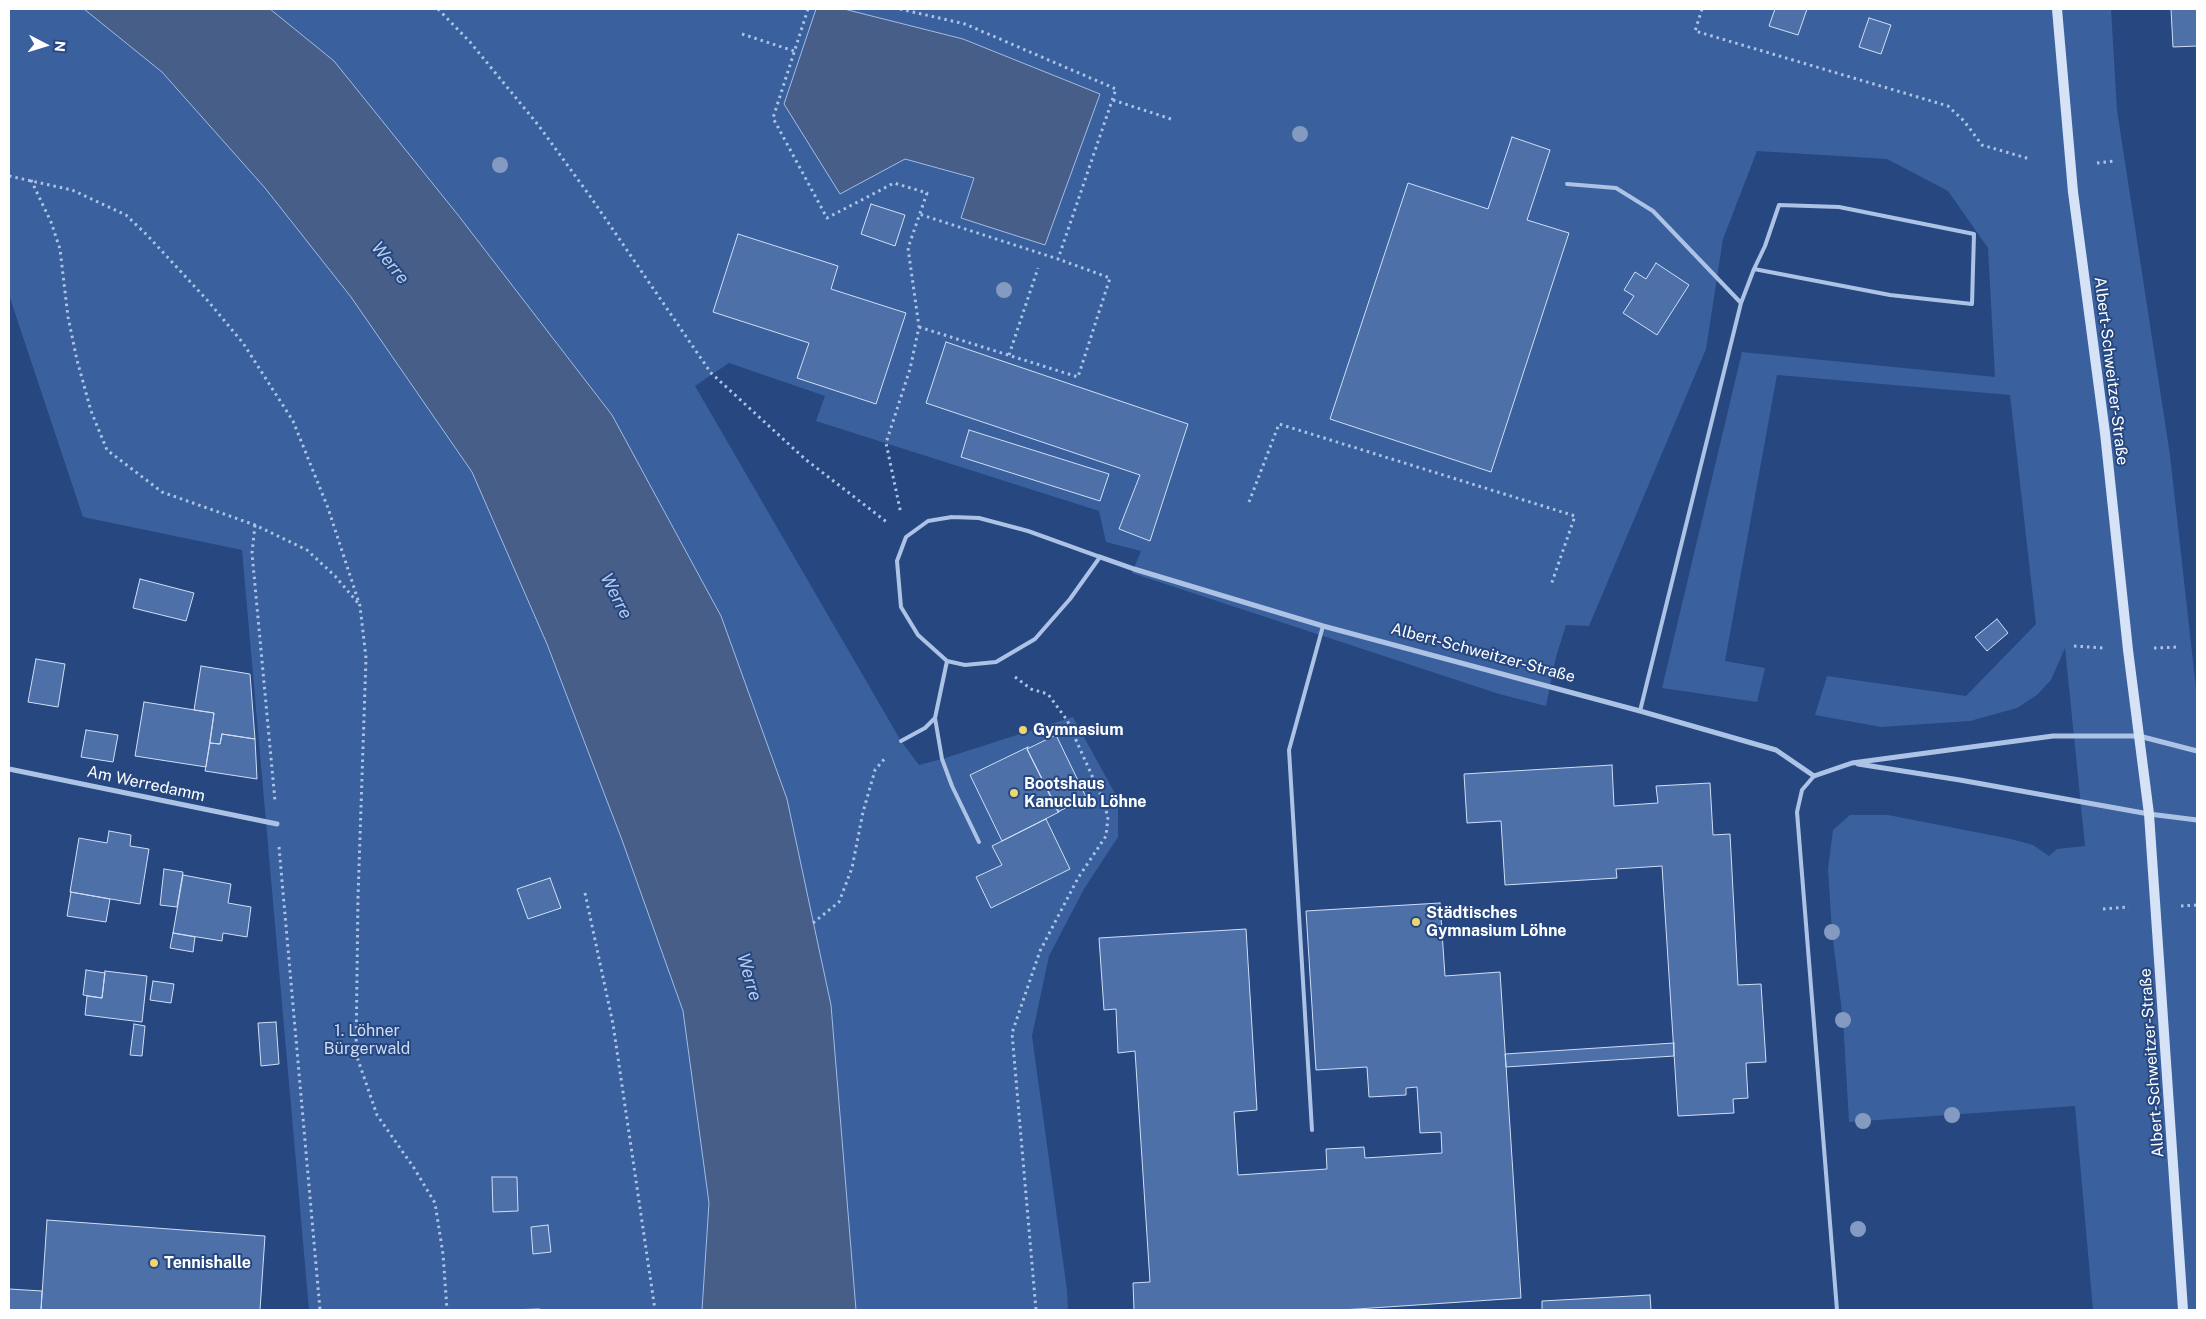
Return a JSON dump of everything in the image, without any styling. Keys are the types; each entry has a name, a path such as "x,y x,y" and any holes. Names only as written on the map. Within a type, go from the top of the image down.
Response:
{"main road":[{"name":"Albert-Schweitzer-Straße","path":"2057,9 2073,192 2105,433 2149,814 2183,1310"}],"street":[{"name":"Albert-Schweitzer-Straße","path":"1100,557 1134,570 1323,626 1640,711 1776,750 1814,776"},
{"path":"1814,776 1852,763 2053,736 2139,736 2197,751"},
{"path":"1852,763 1960,780 2149,814 2197,820"},
{"name":"Am Werredamm","path":"9,769 277,824"}],"lane":[{"path":"1567,184 1616,188 1654,211 1741,303"},
{"path":"1640,711 1741,303 1754,270 1765,246 1779,206 1839,207 1974,234 1972,304 1890,295 1754,270"},
{"path":"952,517 979,518 1028,532 1100,557 1070,599 1035,640 996,662 965,665 947,661 918,635 901,607 897,561 906,537 928,522 952,517"},
{"path":"1312,1130 1288,750 1323,626"},
{"path":"947,661 935,718 942,760 952,786 979,842"},
{"path":"901,741 925,728 935,718"},
{"path":"1814,776 1802,790 1797,812 1838,1310"}],"path":[{"path":"438,9 470,42 538,126 592,199 711,373 804,459 906,537"},
{"path":"808,9 773,118 828,218 894,183 926,193 908,248 919,327 910,369 886,443 906,537"},
{"path":"900,9 965,24 1116,89 1058,259"},
{"path":"1702,9 1694,31 1948,106 1964,120 1982,145 2030,160"},
{"path":"742,34 794,51"},
{"path":"1113,100 1171,120"},
{"path":"9,176 30,179 72,190 126,215 175,264 243,343 293,421 328,508 360,606 366,658 358,897 356,1054 377,1115 414,1168 435,1203 443,1254 447,1310"},
{"path":"30,179 51,222 60,249 68,317 78,360 91,411 107,450 162,492 256,525 306,550 335,576 360,606"},
{"path":"919,327 1078,377 1110,278 920,214"},
{"path":"1009,355 1038,268"},
{"path":"1248,502 1279,424 1576,516 1551,585"},
{"path":"256,525 252,553 320,1310"},
{"path":"996,662 1031,689 1048,694 1062,713 1102,798 1108,818 1106,836 1078,878 1040,951 1012,1033 1036,1310"},
{"path":"813,923 838,902 852,868 863,812 875,770 901,741"},
{"path":"584,894 613,1024 655,1310"}],"green space":[{"name":"1. Löhner Bürgerwald","path":"9,9 84,9 162,72 265,188 351,297 472,472 547,644 622,840 683,1011 709,1203 702,1310 309,1310 242,550 83,517 9,295"},
{"path":"270,9 2111,9 2117,110 2170,455 2197,697 2197,1310 2093,1310 2075,1106 1849,1122 1843,1020 1832,932 1828,869 1833,830 1850,815 1888,815 2011,839 2033,845 2049,856 2057,849 2085,846 2065,648 2051,680 2037,695 2017,708 1970,721 1881,727 1815,715 1827,676 1966,696 2036,624 2010,395 1777,375 1725,661 1765,668 1757,702 1662,688 1742,352 1995,377 1988,248 1948,191 1887,159 1757,151 1723,239 1706,349 1589,626 1566,625 1556,657 1546,706 1499,694 1132,573 1141,551 1106,542 1099,511 816,421 825,396 729,363 695,386 901,741 919,765 1073,717 1118,799 1118,837 1084,889 1049,956 1032,1036 1067,1290 1068,1310 856,1310 831,1005 787,799 721,616 612,415 458,215 334,61"}],"water":[{"name":"Werre","path":"84,9 270,9 334,61 458,215 612,415 721,616 787,799 831,1005 856,1310 702,1310 709,1203 683,1011 622,840 547,644 472,472 351,297 265,188 162,72"},
{"path":"816,9 844,9 963,39 1100,94 1045,245 961,218 974,178 905,159 840,194 784,104"}],"building":[{"path":"1775,9 1807,9 1798,35 1769,26"},
{"path":"2171,9 2197,9 2197,46 2173,47"},
{"path":"1869,18 1891,25 1881,54 1859,47"},
{"path":"1512,137 1550,150 1527,220 1569,233 1491,472 1330,419 1408,183 1488,209"},
{"path":"871,204 905,215 895,246 861,234"},
{"path":"738,234 838,266 831,289 906,313 876,404 797,378 809,343 713,312"},
{"path":"1656,263 1689,285 1657,335 1623,313 1634,296 1624,290 1635,272 1646,279"},
{"path":"946,342 1188,424 1150,541 1119,529 1140,475 926,403"},
{"path":"969,430 1109,474 1100,501 961,457"},
{"path":"140,579 194,593 186,621 133,608"},
{"path":"1997,619 2008,633 1987,651 1975,637"},
{"path":"36,659 65,664 58,707 28,702"},
{"path":"201,666 250,674 255,739 222,734 220,744 210,743 214,713 194,710"},
{"path":"144,702 214,713 206,767 135,756"},
{"path":"86,730 118,735 113,762 81,757"},
{"path":"222,734 255,739 257,779 205,771 210,743 220,744"},
{"path":"1056,735 1086,797 1058,812 1027,749"},
{"name":"Bootshaus Kanuclub Löhne","path":"1028,747 1027,749 1059,812 1002,841 970,775"},
{"name":"Städtisches Gymnasium Löhne","path":"1612,765 1614,806 1658,803 1656,786 1710,783 1713,835 1730,834 1738,985 1761,984 1766,1062 1746,1063 1748,1098 1733,1099 1734,1113 1678,1116 1662,866 1616,869 1617,878 1505,885 1501,821 1467,823 1464,774"},
{"path":"1046,819 1070,869 991,908 976,877 1002,865 992,846"},
{"path":"109,831 131,835 130,846 149,849 140,904 70,892 79,838 107,843"},
{"path":"164,869 183,872 177,907 160,905"},
{"path":"183,875 231,884 228,903 251,907 247,937 223,933 222,941 173,933"},
{"path":"550,878 561,908 528,919 517,889"},
{"path":"71,892 110,899 106,922 67,916"},
{"path":"1440,903 1445,976 1500,972 1521,1298 1342,1310 1134,1310 1133,1283 1150,1282 1135,1051 1118,1053 1116,1009 1104,1010 1099,938 1246,929 1257,1110 1234,1112 1238,1175 1327,1169 1326,1149 1364,1147 1365,1158 1442,1153 1441,1132 1420,1133 1417,1087 1406,1088 1406,1095 1369,1097 1367,1067 1316,1070 1306,911"},
{"path":"173,933 195,937 193,952 170,948"},
{"path":"86,970 105,973 102,998 83,995"},
{"path":"105,971 147,976 142,1022 85,1015 87,996 102,998"},
{"path":"153,981 174,984 171,1003 150,1000"},
{"path":"276,1022 279,1064 261,1066 258,1023"},
{"path":"134,1024 145,1026 142,1056 130,1055"},
{"path":"1674,1043 1674,1056 1506,1067 1505,1054"},
{"path":"492,1177 517,1177 518,1211 493,1212"},
{"name":"Tennishalle","path":"47,1220 265,1236 260,1310 41,1310"},
{"path":"548,1225 551,1252 533,1254 531,1227"},
{"path":"9,1289 42,1291 41,1310 9,1310"},
{"path":"1650,1295 1651,1310 1542,1310 1542,1301"},
{"path":"539,1309 539,1310 506,1310"}],"place":[{"name":"Gymnasium","path":"1023,730"},
{"name":"Bootshaus Kanuclub Löhne","path":"1014,793"},
{"name":"Städtisches Gymnasium Löhne","path":"1416,922"},
{"name":"Tennishalle","path":"154,1263"}]}
